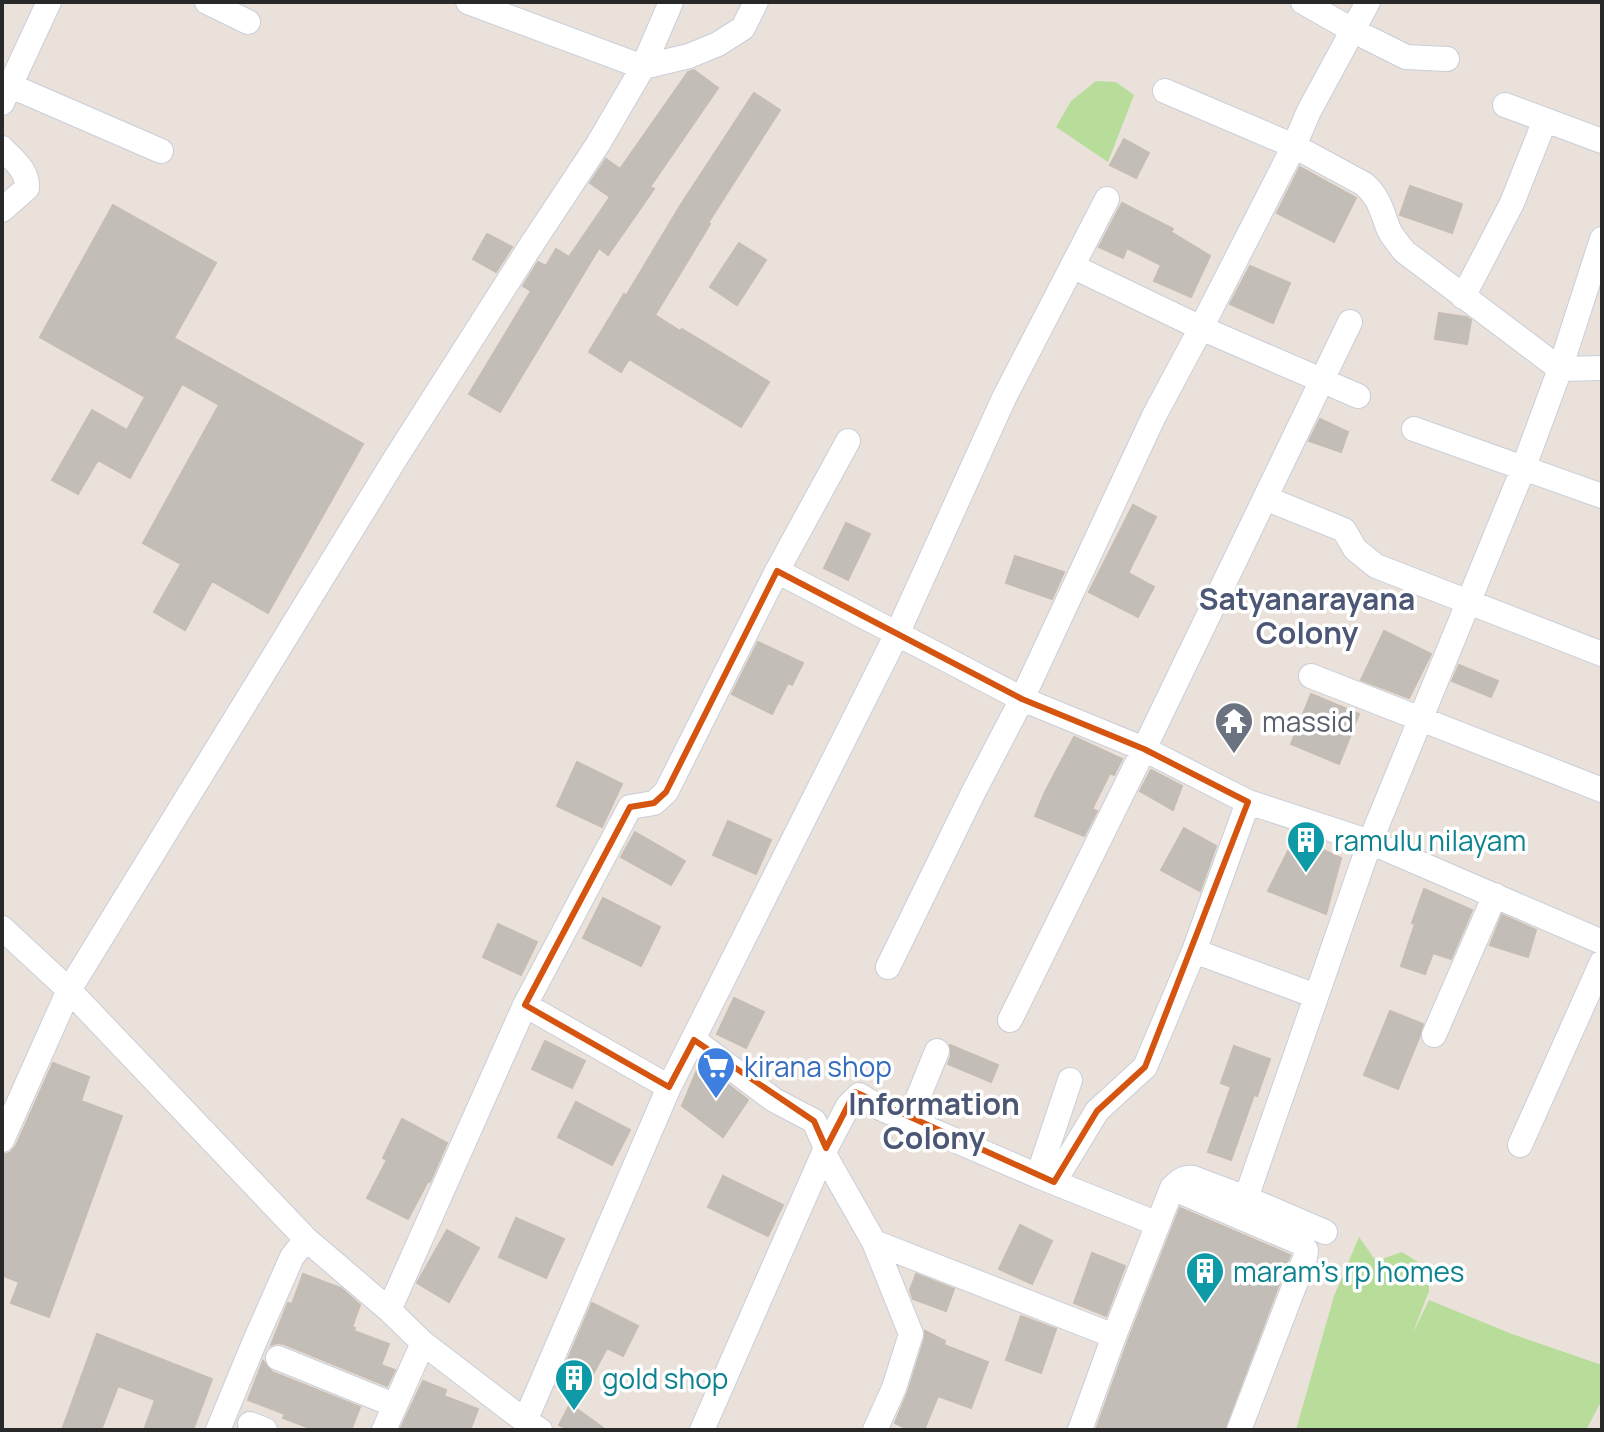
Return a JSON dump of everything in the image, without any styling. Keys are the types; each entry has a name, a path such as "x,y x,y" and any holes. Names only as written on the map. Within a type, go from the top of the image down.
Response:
{"street":[{"path":"49,2 6,94 161,151"},
{"path":"207,2 248,22"},
{"path":"468,2 643,67 689,56 718,44 743,28 756,2"},
{"path":"2,1140 69,990 403,447 598,144 643,67 671,2"},
{"path":"1303,2 1406,57 1447,59"},
{"path":"888,967 1022,699 1154,416 1368,2"},
{"path":"1165,91 1294,146 1364,184 1380,203 1390,232 1405,252 1463,297 1560,369 1602,368"},
{"path":"1505,105 1602,141"},
{"path":"1463,297 1512,203 1545,120"},
{"path":"2,148 27,179 27,188 2,210"},
{"path":"2,928 69,990 306,1239 423,1343 536,1428 669,1087 897,634 1004,398 1107,199"},
{"path":"1246,1198 1370,842 1523,469 1560,369 1602,239"},
{"path":"1072,266 1201,328 1358,396"},
{"path":"1010,1020 1350,322"},
{"path":"1414,429 1602,496"},
{"path":"389,1310 525,1005 630,807 654,803 666,792 777,571 848,441"},
{"path":"1265,498 1344,530 1355,549 1376,566 1602,654"},
{"path":"777,571 1022,699 1144,749 1248,802 1370,842 1602,942"},
{"path":"1311,676 1602,790"},
{"path":"1046,1179 1097,1111 1145,1067 1194,951 1248,802"},
{"path":"1434,1035 1495,895"},
{"path":"1194,951 1316,996"},
{"path":"1520,1145 1602,962"},
{"path":"525,1005 669,1087"},
{"path":"694,1040 774,1100 814,1121 825,1151 874,1242 911,1334 894,1388 875,1430"},
{"path":"909,1120 937,1051"},
{"path":"1046,1179 1070,1080"},
{"path":"702,1430 825,1151 848,1106 859,1095 880,1108 1158,1224"},
{"path":"1080,1430 1172,1188 1178,1181 1193,1178 1325,1232"},
{"path":"1172,1188 1301,1243 1306,1250 1239,1430"},
{"path":"218,1430 292,1257 306,1239"},
{"path":"874,1242 1114,1336"},
{"path":"384,1430 423,1343"},
{"path":"278,1358 394,1405"}],"highlighted area":[{"path":"777,571 1022,699 1144,749 1248,802 1145,1067 1097,1111 1054,1182 855,1092 826,1148 814,1121 694,1040 669,1087 525,1005 630,807 654,803 666,792"}],"green space":[{"path":"1096,81 1116,82 1134,95 1108,162 1056,127 1071,101"},
{"path":"1359,1237 1376,1261 1402,1252 1429,1269 1429,1291 1412,1335 1429,1300 1512,1334 1602,1365 1602,1400 1586,1430 1296,1430 1334,1296"}],"building":[{"path":"694,70 718,88 608,255 599,248 500,412 469,394 531,291 523,286 538,262 546,266 556,249 569,257 610,197 590,183 606,159 620,169 688,72"},
{"path":"754,93 780,110 708,223 655,315 769,382 741,427 629,359 621,372 589,352"},
{"path":"1124,139 1149,153 1136,178 1110,165"},
{"path":"1300,167 1356,198 1334,242 1277,213"},
{"path":"1410,186 1462,204 1452,233 1400,215"},
{"path":"1122,203 1173,229 1171,232 1210,256 1191,297 1154,281 1161,265 1127,248 1123,258 1099,247"},
{"path":"113,205 216,263 174,338 363,444 268,613 212,581 185,630 154,612 181,564 143,543 219,405 182,384 130,478 98,460 78,494 52,480 92,410 127,430 145,397 40,337"},
{"path":"487,234 512,247 496,272 473,259"},
{"path":"739,243 766,260 737,305 710,287"},
{"path":"1250,266 1290,283 1273,323 1230,304"},
{"path":"1439,313 1471,320 1467,344 1435,339"},
{"path":"1320,419 1348,432 1341,452 1309,441"},
{"path":"1133,505 1156,517 1128,573 1154,587 1138,617 1089,592"},
{"path":"846,523 870,534 848,580 824,568"},
{"path":"1015,556 1064,572 1052,599 1006,583"},
{"path":"1384,631 1431,654 1409,698 1361,680"},
{"path":"758,642 803,663 792,685 788,683 772,714 732,694"},
{"path":"1459,665 1498,681 1491,697 1452,681"},
{"path":"1311,694 1359,714 1339,764 1291,744"},
{"path":"1074,737 1122,759 1114,775 1110,773 1092,809 1097,811 1084,836 1035,816"},
{"path":"577,762 622,784 602,827 557,806"},
{"path":"1151,770 1182,786 1173,810 1140,791"},
{"path":"728,821 771,840 756,874 713,855"},
{"path":"1184,828 1216,846 1200,891 1161,870"},
{"path":"635,832 685,861 671,885 621,857"},
{"name":"ramulu nilayam","path":"1295,837 1341,858 1326,914 1268,891"},
{"path":"1424,889 1472,910 1451,959 1433,953 1425,974 1401,966"},
{"path":"603,898 660,927 641,966 583,938"},
{"path":"1502,915 1536,930 1528,957 1490,945"},
{"path":"498,924 537,942 521,975 483,957"},
{"path":"734,998 764,1012 746,1048 717,1034"},
{"path":"1390,1011 1423,1024 1398,1089 1364,1075"},
{"path":"545,1041 585,1061 572,1088 532,1069"},
{"path":"950,1045 998,1065 991,1082 948,1064"},
{"path":"1234,1046 1270,1059 1231,1160 1208,1152 1231,1087 1221,1083"},
{"path":"53,1063 89,1077 81,1101 122,1116 49,1317 11,1303 19,1282 2,1275 2,1155 10,1153 16,1146"},
{"name":"kirana shop","path":"700,1063 748,1100 723,1137 682,1106"},
{"path":"576,1102 630,1130 612,1165 558,1137"},
{"path":"402,1119 447,1143 430,1182 408,1219 367,1198 387,1160 383,1158"},
{"path":"723,1176 783,1205 768,1236 708,1207"},
{"name":"maram's rp homes","path":"1180,1208 1290,1255 1224,1430 1096,1430 1128,1341"},
{"path":"516,1218 564,1239 546,1278 499,1257"},
{"path":"1020,1225 1052,1241 1032,1284 999,1269"},
{"path":"447,1230 479,1248 449,1302 417,1283"},
{"path":"1092,1253 1125,1266 1106,1316 1074,1303"},
{"path":"303,1274 341,1288 360,1305 352,1327 354,1331 389,1344 381,1365 395,1370 387,1386 284,1344 271,1345"},
{"path":"916,1274 954,1289 946,1311 913,1299 910,1290"},
{"path":"592,1303 638,1326 623,1356 607,1348 579,1400 556,1387"},
{"path":"1021,1316 1056,1329 1041,1373 1006,1360"},
{"path":"925,1331 945,1341 944,1345 988,1362 971,1408 938,1396 924,1430 910,1430 895,1423 908,1392"},
{"path":"97,1334 212,1379 193,1430 144,1430 155,1400 118,1386 101,1430 62,1430"},
{"path":"263,1361 272,1372 360,1407 351,1430 315,1430 248,1400"},
{"path":"423,1381 446,1390 444,1396 478,1409 470,1430 400,1430"},
{"name":"gold shop","path":"570,1404 606,1430 569,1430 559,1425"}],"place":[{"name":"massid","path":"1234,755"},
{"name":"ramulu nilayam","path":"1306,874"},
{"name":"kirana shop","path":"716,1100"},
{"name":"maram's rp homes","path":"1205,1305"},
{"name":"gold shop","path":"574,1412"}],"district":[{"name":"Satyanarayana Colony","path":"1307,615"},
{"name":"Information Colony","path":"934,1120"}]}
